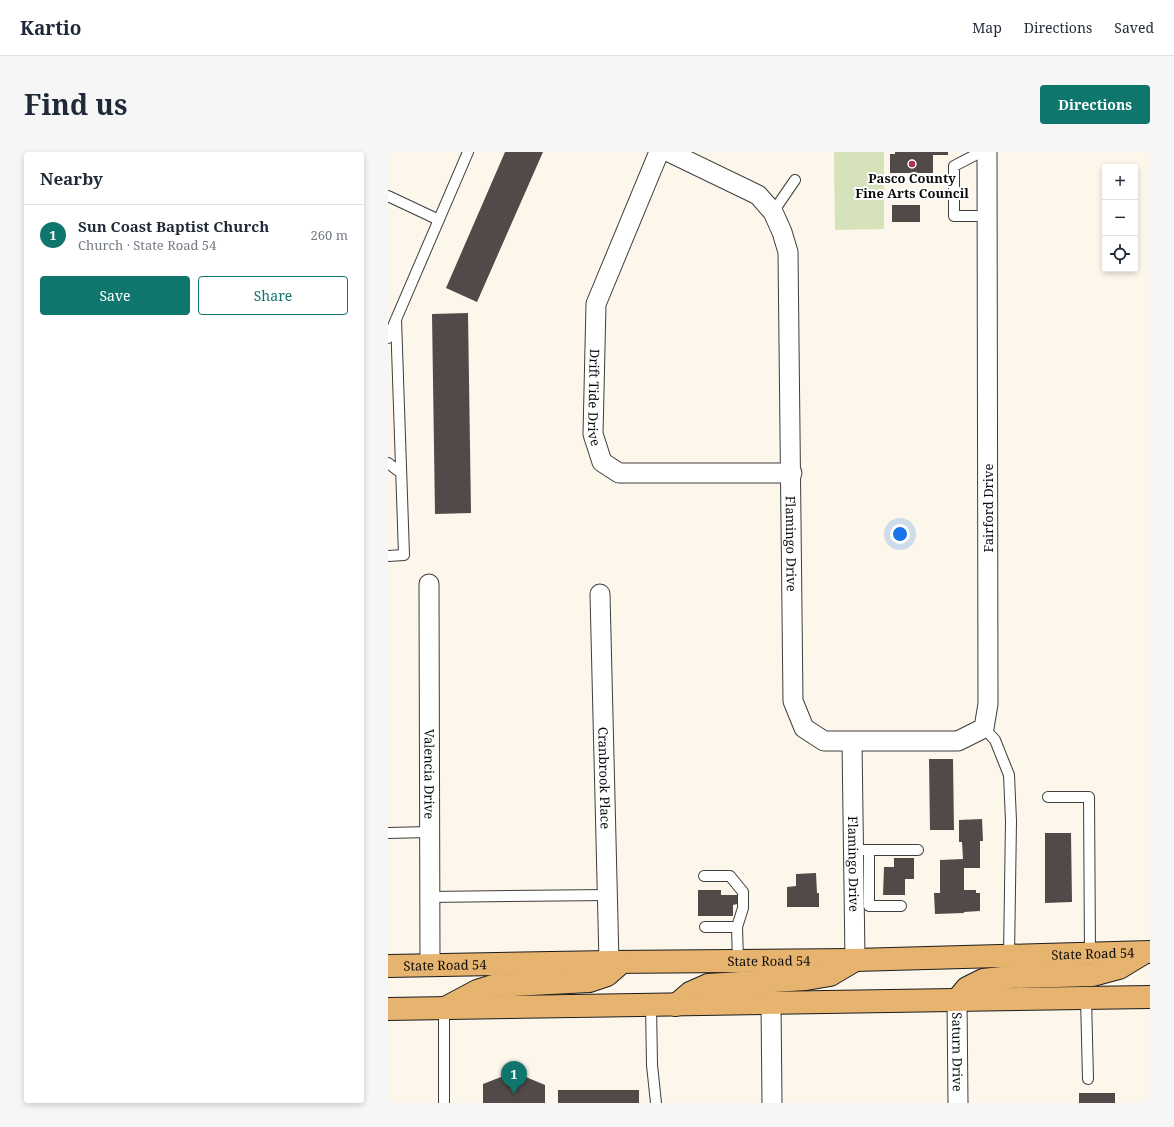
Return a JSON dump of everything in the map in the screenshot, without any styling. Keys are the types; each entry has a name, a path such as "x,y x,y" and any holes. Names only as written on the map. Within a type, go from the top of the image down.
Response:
{"main road":[{"name":"State Road 54","path":"388,966 855,960 1147,952"},
{"path":"957,1000 967,988 983,980 1011,977 1093,975 1119,968 1147,952"},
{"path":"676,1005 690,993 708,985 806,980 830,975 855,960"},
{"path":"444,1009 469,994 492,986 589,982 608,975 616,962"},
{"path":"388,1009 1150,997"}],"street":[{"name":"Drift Tide Drive","path":"659,152 596,304 593,434 602,462 619,472 792,472"},
{"name":"Flamingo Drive","path":"669,152 758,195 773,212 782,232 788,252 794,701 804,728 824,741 852,742 861,850 862,906 855,960"},
{"name":"Fairford Drive","path":"984,728 988,704 987,152"},
{"name":"Valencia Drive","path":"429,584 430,965"},
{"name":"Cranbrook Place","path":"600,594 607,895 616,962"},
{"path":"852,742 958,741 984,728"},
{"name":"Saturn Drive","path":"957,1000 958,1103"},
{"path":"771,1003 772,1103"}],"lane":[{"path":"388,338 468,152"},
{"path":"981,152 954,166 954,216 987,216"},
{"path":"773,212 795,180"},
{"path":"388,196 439,220"},
{"path":"388,556 404,555 396,319"},
{"path":"388,463 401,473"},
{"path":"984,728 995,740 1009,775 1011,821 1009,956"},
{"path":"1048,797 1089,797 1090,954"},
{"path":"388,833 429,832"},
{"path":"861,850 918,850"},
{"path":"704,876 730,876 742,892 743,908 737,926 738,961"},
{"path":"429,897 607,895"},
{"path":"862,906 901,906"},
{"path":"704,927 737,926"},
{"path":"1086,998 1088,1079"},
{"path":"650,1005 652,1066 656,1103"},
{"path":"444,1009 444,1103"}],"green space":[{"path":"834,152 884,152 884,229 835,230"}],"building":[{"path":"505,152 543,152 477,302 446,288"},
{"name":"Pasco County Fine Arts Council","path":"895,152 948,152 948,155 933,155 933,173 890,173 890,154 895,154"},
{"path":"892,205 920,205 920,222 892,222"},
{"path":"468,313 471,513 435,514 432,314"},
{"path":"929,759 953,759 954,830 930,830"},
{"path":"982,819 983,841 980,841 980,868 964,868 964,890 976,890 976,893 980,893 980,911 935,914 934,893 940,893 940,860 963,859 962,842 959,842 959,820"},
{"path":"1045,833 1071,833 1072,902 1045,903"},
{"path":"894,858 914,858 914,879 905,879 905,895 883,895 884,867 894,867"},
{"path":"816,873 817,893 819,893 819,907 787,907 787,887 796,886 796,874"},
{"path":"698,890 721,890 721,895 737,895 737,904 733,905 733,916 698,916"},
{"path":"514,1072 545,1085 545,1103 483,1103 483,1084"},
{"path":"558,1090 639,1090 639,1103 558,1103"},
{"path":"1079,1093 1115,1093 1115,1103 1079,1103"}],"place":[{"name":"Pasco County Fine Arts Council","path":"912,164"},
{"name":"Sun Coast Baptist Church","path":"514,1094"}]}
